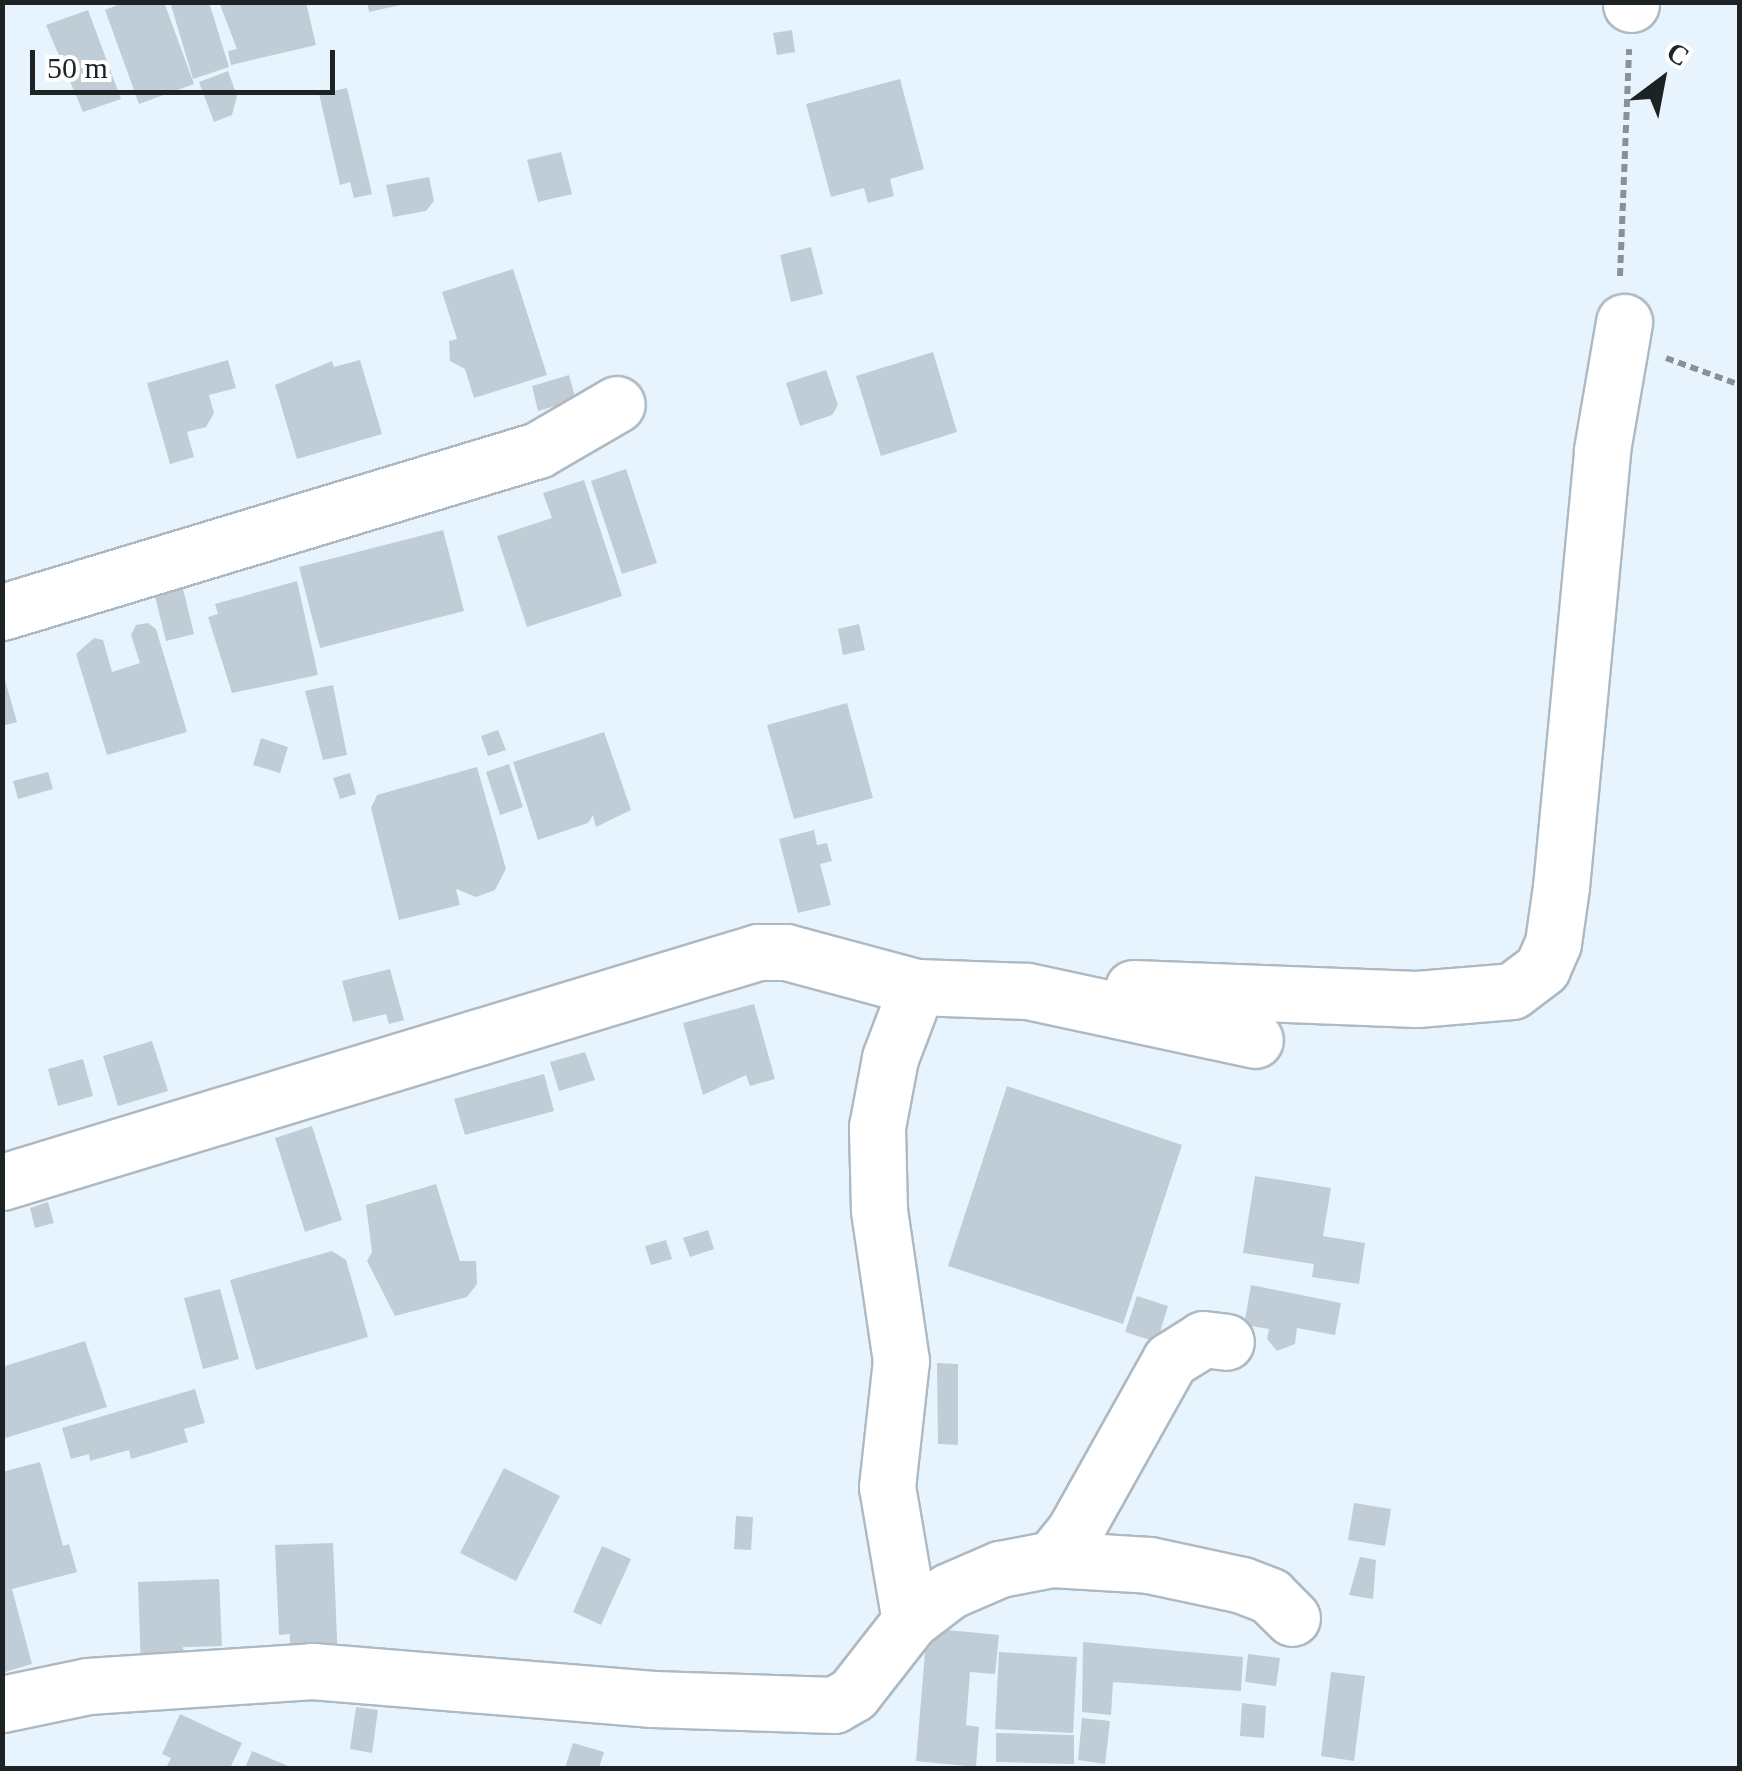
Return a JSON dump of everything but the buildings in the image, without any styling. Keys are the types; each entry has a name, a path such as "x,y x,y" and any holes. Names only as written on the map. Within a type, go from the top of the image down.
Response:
{"street":[{"path":"1026,991 1064,982 1418,999 1512,990 1542,968 1553,944 1561,887 1602,450 1624,322"},
{"path":"2,612 538,450 617,404"},
{"path":"2,1182 758,952 786,952 917,987 1026,991 1255,1040"},
{"path":"910,1620 887,1487 900,1361 879,1210 876,1127 890,1058 917,987"},
{"path":"1052,1559 1074,1532 1170,1360 1203,1339 1226,1342"},
{"path":"2,1704 88,1686 312,1671 806,1709 853,1694 910,1620 966,1584 1052,1559 1149,1565 1242,1585 1270,1596 1292,1618"}],"path":[{"path":"1631,3 1619,299 1624,322 1658,354 1740,385"}]}
